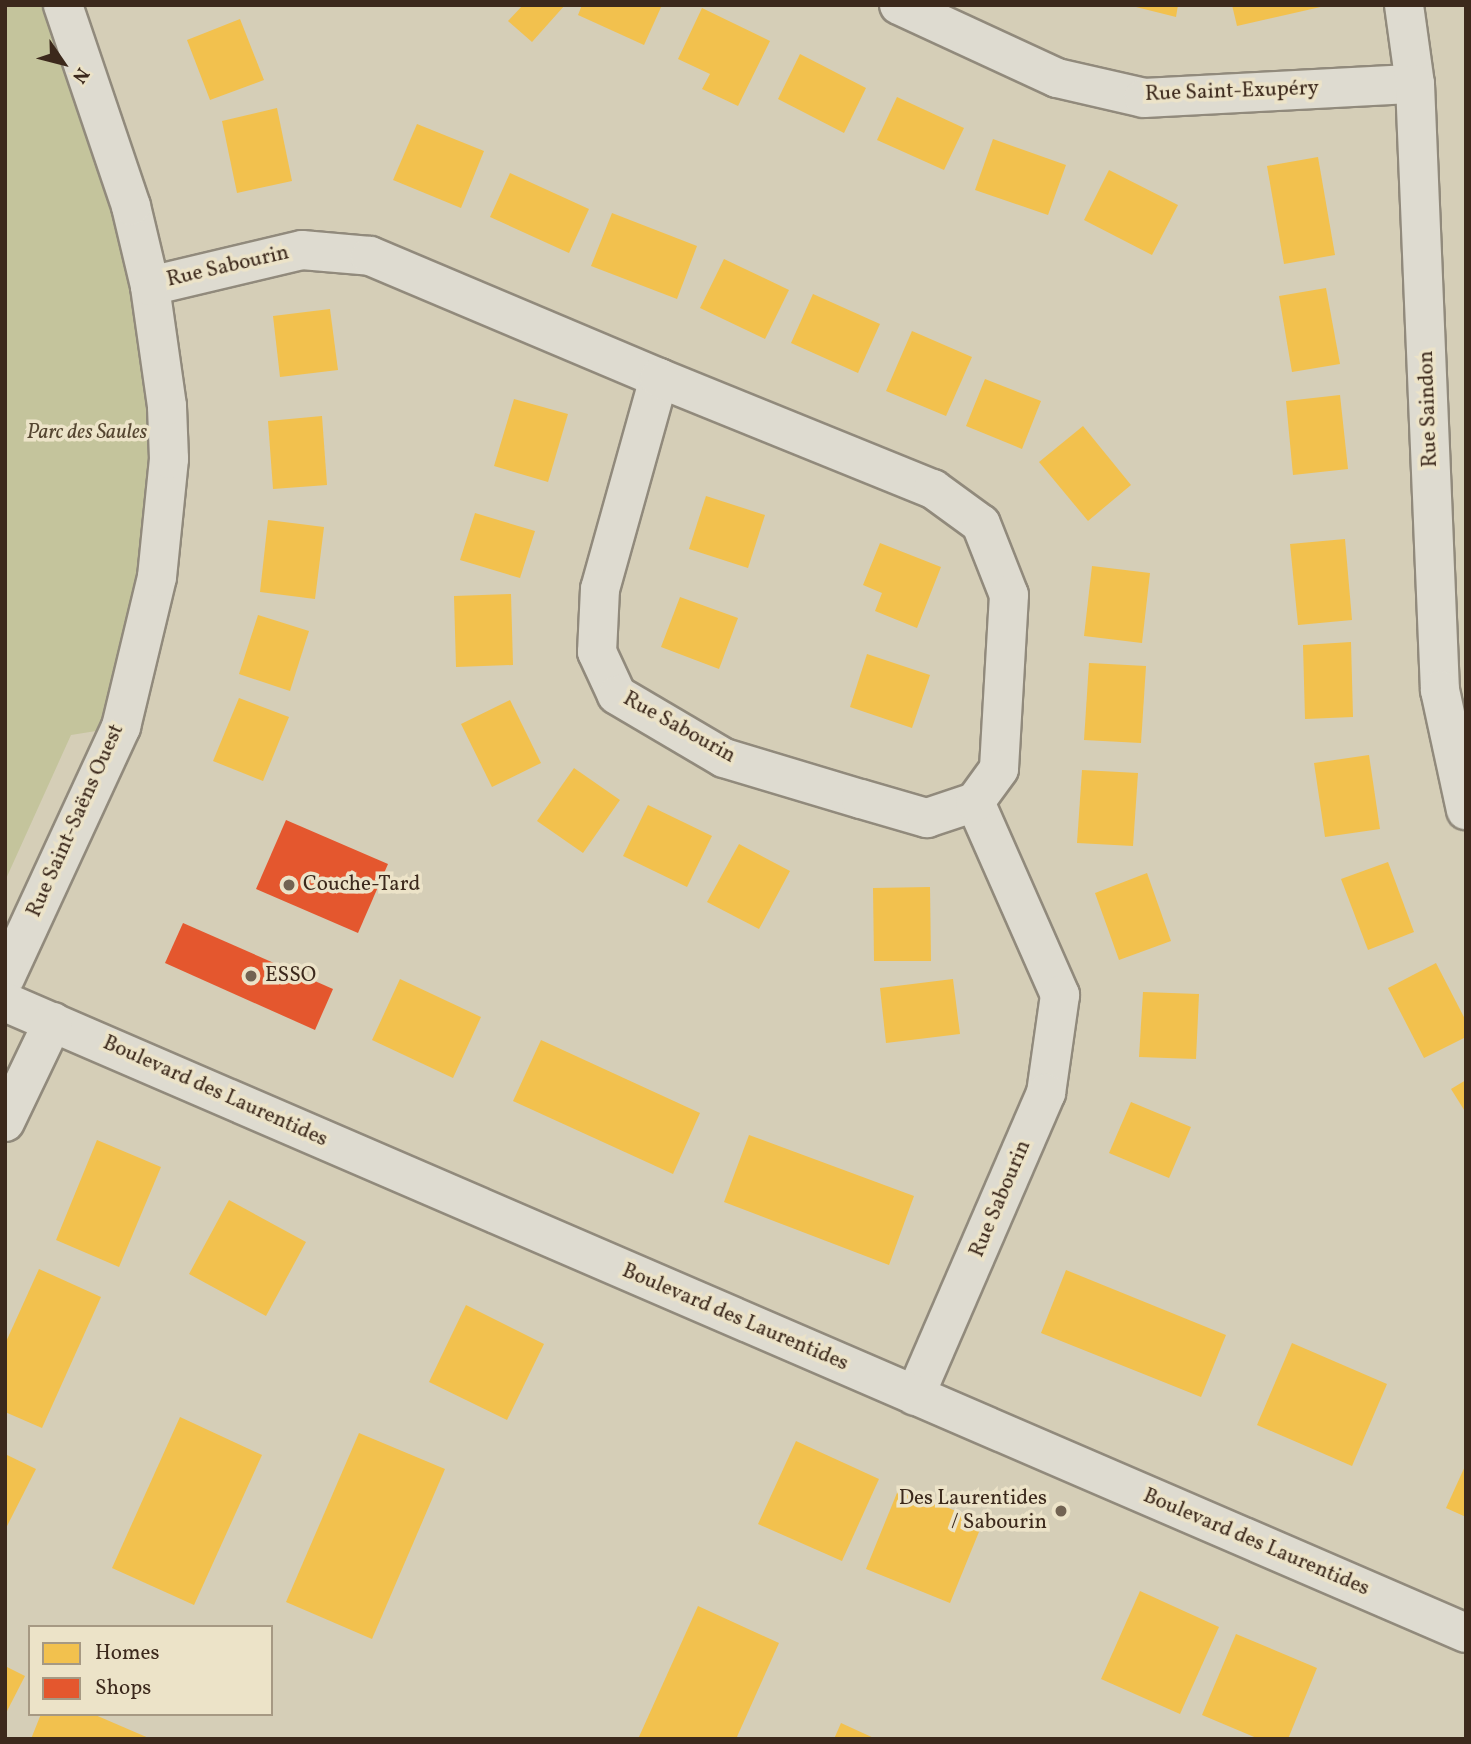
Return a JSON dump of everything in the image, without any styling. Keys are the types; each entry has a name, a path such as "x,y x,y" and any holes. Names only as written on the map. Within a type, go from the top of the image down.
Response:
{"street":[{"name":"Rue Saint-Saëns Ouest","path":"5,978 121,727 157,577 169,459 167,406 150,286 131,206 63,5"},
{"name":"Rue Saint-Exupéry","path":"899,5 1057,78 1144,98 1415,84"},
{"name":"Rue Saindon","path":"1404,5 1415,84 1440,690 1466,810"},
{"name":"Rue Sabourin","path":"150,286 302,250 370,256 659,378 933,489 981,524 1009,595 999,769 975,802 927,818 836,792 724,758 617,695 597,652 600,589 659,378"},
{"name":"Rue Sabourin","path":"915,1396 1046,1093 1060,995 975,802"},
{"name":"Boulevard des Laurentides","path":"5,1002 1466,1633"},
{"path":"5,1122 53,1022"}],"green space":[{"name":"Parc des Saules","path":"5,5 63,5 167,406 121,727 71,735 5,881"}],"building: Homes":[{"path":"523,5 565,5 532,42 508,21"},
{"path":"582,5 662,5 644,45 578,15"},
{"path":"1128,5 1178,5 1176,17"},
{"path":"1232,5 1325,5 1325,6 1237,26"},
{"path":"702,8 770,41 738,106 702,89 710,74 678,59"},
{"path":"240,19 264,80 210,100 187,40"},
{"path":"800,54 866,88 844,133 778,99"},
{"path":"897,97 964,128 944,170 877,140"},
{"path":"277,108 292,181 237,193 222,121"},
{"path":"417,124 484,151 461,208 393,180"},
{"path":"993,139 1066,165 1048,215 975,190"},
{"path":"1318,157 1335,255 1284,264 1267,166"},
{"path":"1109,170 1178,205 1152,255 1084,220"},
{"path":"510,173 589,209 569,253 490,217"},
{"path":"612,213 697,246 677,299 591,266"},
{"path":"724,259 789,290 765,339 700,308"},
{"path":"1326,288 1340,364 1292,372 1279,296"},
{"path":"813,294 880,324 858,373 791,343"},
{"path":"330,309 338,370 280,377 273,316"},
{"path":"912,331 972,357 946,416 886,391"},
{"path":"985,379 1041,401 1022,449 966,426"},
{"path":"1340,395 1348,469 1293,475 1286,401"},
{"path":"514,399 568,414 548,482 494,466"},
{"path":"322,416 327,485 273,489 268,421"},
{"path":"1083,426 1131,485 1088,521 1039,462"},
{"path":"706,496 765,515 748,568 689,549"},
{"path":"475,513 535,531 520,578 460,560"},
{"path":"268,520 324,527 315,599 260,592"},
{"path":"1345,539 1352,620 1298,625 1290,544"},
{"path":"880,543 941,567 917,628 875,611 882,593 863,585"},
{"path":"1092,566 1150,573 1142,643 1084,636"},
{"path":"511,594 513,665 456,667 454,596"},
{"path":"680,597 738,618 719,669 661,647"},
{"path":"258,615 309,631 290,691 239,674"},
{"path":"1351,642 1353,717 1305,719 1303,645"},
{"path":"867,654 930,675 912,728 850,707"},
{"path":"1089,663 1146,666 1141,743 1084,740"},
{"path":"239,698 289,717 263,781 213,761"},
{"path":"510,700 541,763 492,787 461,724"},
{"path":"1369,755 1380,829 1325,837 1314,763"},
{"path":"574,768 620,800 583,853 537,821"},
{"path":"1082,770 1138,773 1133,846 1077,843"},
{"path":"648,805 712,836 687,887 623,856"},
{"path":"739,844 790,871 759,929 707,902"},
{"path":"1388,862 1414,932 1368,950 1341,879"},
{"path":"1147,873 1171,941 1119,960 1095,893"},
{"path":"930,887 931,961 874,961 873,888"},
{"path":"1436,963 1466,1021 1466,1037 1424,1058 1388,988"},
{"path":"400,979 481,1017 453,1078 372,1040"},
{"path":"953,979 960,1034 886,1043 880,988"},
{"path":"1143,992 1199,994 1196,1059 1139,1057"},
{"path":"541,1040 700,1113 673,1174 513,1101"},
{"path":"1466,1080 1466,1113 1451,1089"},
{"path":"1131,1102 1191,1127 1169,1178 1109,1153"},
{"path":"749,1135 914,1196 889,1265 724,1202"},
{"path":"97,1140 161,1167 119,1267 56,1240"},
{"path":"229,1200 306,1242 266,1316 189,1274"},
{"path":"39,1269 101,1297 42,1428 5,1412 5,1344"},
{"path":"1066,1270 1226,1335 1201,1397 1041,1333"},
{"path":"466,1305 544,1344 507,1420 429,1382"},
{"path":"1292,1343 1387,1384 1352,1466 1257,1425"},
{"path":"180,1417 262,1455 194,1605 112,1568"},
{"path":"359,1433 445,1469 372,1639 286,1602"},
{"path":"796,1441 879,1479 842,1561 758,1524"},
{"path":"5,1454 36,1469 5,1530"},
{"path":"1466,1464 1466,1517 1446,1508"},
{"path":"899,1488 983,1522 950,1603 866,1569"},
{"path":"1140,1591 1219,1627 1180,1714 1101,1679"},
{"path":"698,1606 779,1643 736,1739 638,1739"},
{"path":"1236,1634 1317,1668 1288,1739 1259,1739 1202,1715"},
{"path":"5,1666 25,1676 5,1715"},
{"path":"40,1716 98,1716 151,1739 31,1739"},
{"path":"841,1723 876,1739 834,1739"}],"building: Shops":[{"path":"286,820 388,864 358,933 256,889"},
{"path":"183,923 333,989 315,1030 165,963"}],"place":[{"name":"Couche-Tard","path":"289,885"},
{"name":"ESSO","path":"251,976"},
{"name":"Des Laurentides / Sabourin","path":"1061,1511"}]}
